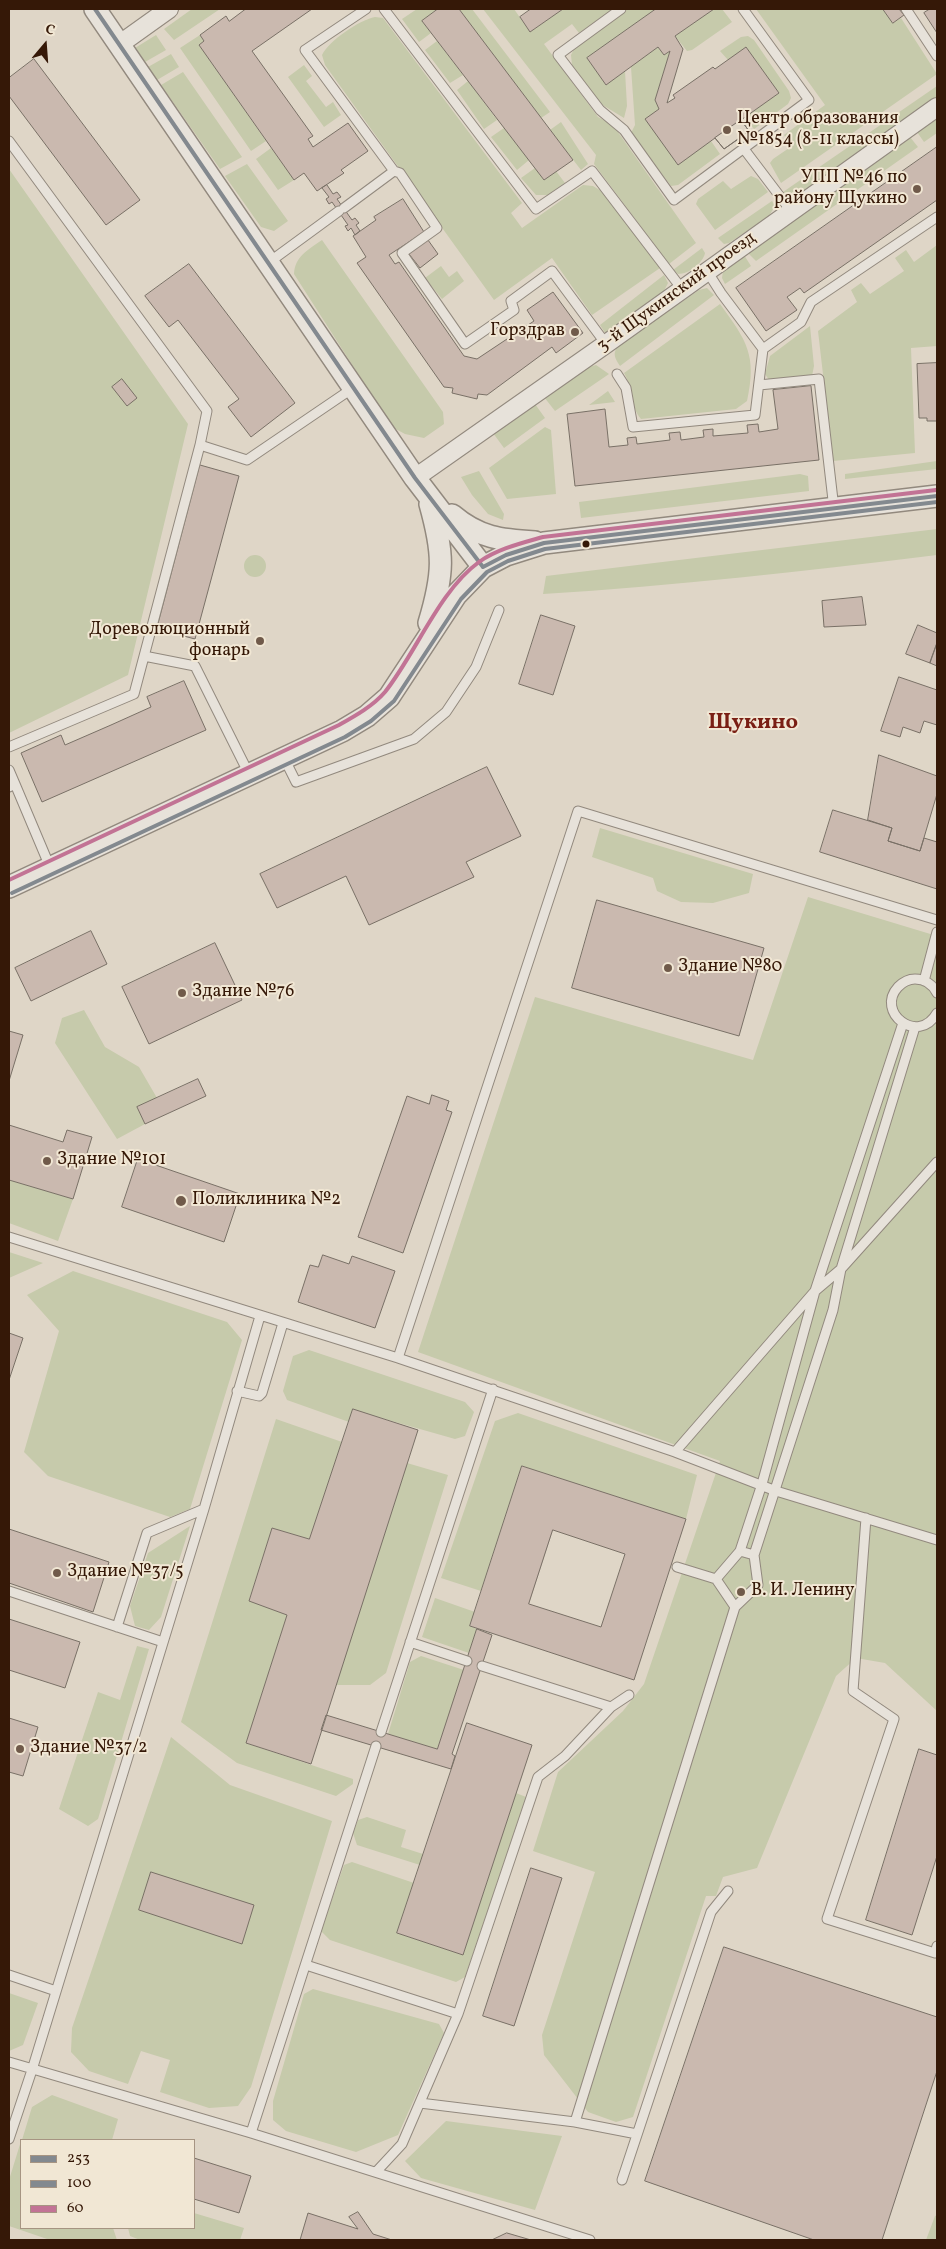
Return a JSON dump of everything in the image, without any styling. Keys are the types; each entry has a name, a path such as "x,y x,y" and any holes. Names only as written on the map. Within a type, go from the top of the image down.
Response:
{"street":[{"path":"95,9 421,486 483,568"},
{"path":"120,44 169,9"},
{"name":"3-й Щукинский проезд","path":"421,486 606,344 937,107"},
{"path":"421,486 462,524 480,534 497,539 544,543 937,496"},
{"path":"421,486 438,534 442,563 440,588 424,642"},
{"path":"9,887 342,731 367,716 389,697 456,595 483,568 506,556 544,543"}],"lane":[{"path":"366,9 305,50 394,171 400,173 438,228 402,252 465,344 514,310 511,301 552,271 606,344"},
{"path":"384,9 536,209 592,171 682,289"},
{"path":"621,9 558,55 600,110 624,130 674,200 809,100 743,9"},
{"path":"906,9 937,56"},
{"path":"9,141 208,411 134,694 9,747"},
{"path":"744,149 791,211"},
{"path":"268,263 394,171"},
{"path":"763,349 801,322 811,302 937,217"},
{"path":"617,374 626,388 633,427 755,415 763,349 721,293 707,270"},
{"path":"759,385 819,379 834,509"},
{"path":"200,446 247,460 353,388"},
{"path":"284,757 296,782 414,739 446,712 476,667 499,610"},
{"path":"144,656 195,666 249,774"},
{"path":"9,770 12,786 50,868"},
{"path":"398,1358 578,811 937,920"},
{"path":"924,981 937,932"},
{"path":"937,993 931,984 924,981 909,980 902,983 893,996 893,1011 903,1023 915,1027 929,1023 937,1013"},
{"path":"716,1579 740,1551 762,1484 815,1291 903,1023"},
{"path":"575,2122 735,1606 758,1585 754,1555 833,1310 841,1269 915,1027"},
{"path":"675,1452 815,1291 841,1269 937,1162"},
{"path":"9,1238 493,1388 675,1452 776,1490 937,1540"},
{"path":"9,2139 32,2070 204,1509 260,1316"},
{"path":"237,1391 259,1396 262,1393 283,1323"},
{"path":"381,1732 493,1388"},
{"path":"117,1627 147,1533 204,1509"},
{"path":"866,1518 853,1691 894,1719 827,1919 935,1953 937,1946"},
{"path":"740,1551 754,1555"},
{"path":"678,1567 716,1579 735,1606"},
{"path":"9,1592 163,1642"},
{"path":"410,1642 467,1661"},
{"path":"482,1666 611,1707"},
{"path":"376,2172 402,2144 458,2014 538,1777 565,1756 611,1707 629,1695"},
{"path":"251,2133 376,1746"},
{"path":"622,2180 712,1912 728,1891"},
{"path":"306,1966 458,2014"},
{"path":"9,1975 56,1991"},
{"path":"9,2062 251,2133 590,2240"},
{"path":"420,2103 575,2122 637,2134"}],"green space":[{"path":"192,9 220,9 174,40 164,29"},
{"path":"417,9 438,9 422,21 431,33 419,42 402,19"},
{"path":"459,9 472,9 550,112 541,118"},
{"path":"483,9 514,9 530,32 563,9 613,9 579,33 572,24 544,44 598,117 613,125 696,243 669,264 594,164 596,155"},
{"path":"628,9 656,9 587,58 606,85 625,71 627,106 624,118 601,104 572,65 571,55 575,47"},
{"path":"714,9 722,9 732,22 692,50 687,51 675,36"},
{"path":"756,9 883,9 893,23 901,18 937,74 781,183 770,163 792,146 784,135 825,105"},
{"path":"375,17 383,18 522,203 511,213 522,228 583,185 593,186 603,192 660,268 592,315 552,258 494,300 325,65 322,55 331,44 361,22"},
{"path":"156,35 166,50 145,62 135,48"},
{"path":"200,35 204,41 199,45 266,141 251,151 180,48"},
{"path":"748,36 754,40 789,91 791,98 788,104 754,129 745,117 779,93 746,47 728,60 720,51 741,37"},
{"path":"437,41 463,75 450,83 425,50"},
{"path":"658,47 664,55 670,51 655,100 659,109 646,119 678,164 711,141 720,154 678,185 671,186 631,133 635,125 631,67"},
{"path":"171,54 179,67 157,80 148,67"},
{"path":"304,65 312,76 306,81 326,107 333,102 341,115 324,127 288,77"},
{"path":"183,72 242,157 220,169 161,85"},
{"path":"468,81 497,120 484,129 457,90"},
{"path":"937,86 936,99 802,193 790,198 783,192"},
{"path":"937,119 937,133 924,142 917,132"},
{"path":"561,122 588,164 581,170 550,130"},
{"path":"504,128 529,160 517,170 491,137"},
{"path":"910,137 918,147 756,261 748,253"},
{"path":"271,148 294,180 278,190 256,159"},
{"path":"247,164 288,221 274,231 261,227 225,176"},
{"path":"535,168 544,180 556,171 565,183 548,195 536,195 521,178"},
{"path":"9,169 188,424 128,675 9,733"},
{"path":"751,176 758,179 768,192 715,230 696,204 698,199 723,181 731,189"},
{"path":"772,201 775,206 769,216 729,243 724,244 718,238"},
{"path":"322,240 443,412 444,424 424,438 405,434 392,427 294,274 300,258 307,250"},
{"path":"937,245 937,346 911,348 915,453 833,461 818,331 857,302 851,290 861,283 870,294 904,271 895,258 906,250 914,262"},
{"path":"702,248 705,253 704,257 695,267 682,274 678,274 673,270"},
{"path":"744,255 751,266 725,284 722,278 723,271"},
{"path":"441,266 449,277 457,271 464,281 442,299 425,278"},
{"path":"664,275 668,283 664,291 607,336 600,325"},
{"path":"707,288 714,295 620,366 615,356 618,346 699,290"},
{"path":"720,304 737,328 747,349 751,372 747,401 736,409 641,419 637,414 624,373"},
{"path":"810,326 814,366 812,376 769,380 765,374 770,356"},
{"path":"596,365 609,374 555,411 544,397 586,368"},
{"path":"608,391 615,402 589,405"},
{"path":"535,404 545,418 504,448 493,433"},
{"path":"545,427 551,430 556,494 507,499 489,468"},
{"path":"937,461 937,469 845,479 845,474"},
{"path":"479,471 504,514 503,520 488,514 472,495 461,477"},
{"path":"800,474 808,476 809,491 581,518 579,502"},
{"path":"937,529 937,555 740,578 543,594 546,576"},
{"path":"251,555 259,555 266,562 266,570 259,577 251,577 244,570 244,562"},
{"path":"600,828 753,874 749,893 713,903 681,902 657,891 653,878 592,857"},
{"path":"808,897 937,936 937,1711 885,1663 856,1658 836,1676 757,1868 723,1877 716,1896 706,1896 633,2117 616,2122 588,2112 544,2055 542,2035 595,1872 533,1851 558,1772 623,1711 644,1684 720,1461 418,1352 535,997 753,1060"},
{"path":"84,1010 105,1047 139,1067 157,1098 137,1107 145,1124 117,1139 55,1043 62,1018"},
{"path":"9,1180 73,1199 58,1241 9,1223"},
{"path":"9,1252 43,1263 9,1278"},
{"path":"73,1271 227,1322 242,1340 190,1509 170,1517 48,1476 24,1452 59,1331 27,1295"},
{"path":"309,1350 465,1402 474,1412 465,1436 455,1439 353,1410 349,1422 287,1400 283,1391 293,1356"},
{"path":"518,1413 697,1475 686,1519 522,1466 481,1591 441,1578 495,1421"},
{"path":"276,1419 342,1442 309,1539 272,1528 249,1600 287,1615 246,1743 353,1779 353,1784 336,1796 237,1763 181,1722"},
{"path":"407,1463 448,1475 386,1673 370,1685 335,1685"},
{"path":"190,1526 161,1617 149,1630 135,1626 130,1606 148,1553"},
{"path":"435,1598 475,1612 470,1626 477,1629 469,1653 422,1637"},
{"path":"137,1646 149,1649 98,1819 88,1826 59,1809 98,1692 120,1700"},
{"path":"421,1656 464,1670 437,1749 388,1734 410,1662"},
{"path":"171,1737 230,1785 332,1821 251,2087 238,2106 209,2108 160,2092 170,2060 141,2051 128,2084 89,2071 71,2052 72,2028"},
{"path":"516,1793 526,1797 465,1977 456,1982 330,1940 321,1931 344,1865 352,1862 414,1883 397,1933 463,1955"},
{"path":"367,1817 406,1830 401,1847 423,1854 420,1865 357,1845 353,1833 358,1820"},
{"path":"313,1989 439,2024 444,2033 398,2135 356,2152 286,2131 273,2120 273,2101 304,1994"},
{"path":"9,1993 38,2003 23,2045 9,2051"},
{"path":"52,2095 118,2119 112,2139 22,2139 32,2107"},
{"path":"446,2121 562,2136 535,2210 421,2178 405,2161"},
{"path":"20,2144 20,2229 113,2229 117,2240 50,2240 9,2226 9,2180"},
{"path":"195,2213 244,2228 240,2240 140,2240 130,2236 128,2229 195,2229"},
{"path":"937,2215 937,2240 926,2240 935,2216"}],"building":[{"path":"246,9 312,9 252,51 313,136 308,139 313,147 348,123 368,151 341,170 344,173 317,191 304,173 294,180 199,45 204,41 200,35 226,16 229,21"},
{"path":"438,9 459,9 573,160 544,180 422,21"},
{"path":"531,9 563,9 530,32 520,17"},
{"path":"656,9 714,9 675,36 683,49 667,103 675,98 673,95 746,47 779,93 741,120 749,131 737,140 724,149 715,138 678,165 645,119 659,109 655,100 670,51 664,55 658,47 606,85 587,58"},
{"path":"883,9 899,9 904,15 893,23"},
{"path":"930,9 937,9 937,33 924,13"},
{"path":"34,59 140,200 106,225 9,96 9,78"},
{"path":"741,120 749,131 724,149 715,138"},
{"path":"937,147 937,200 804,293 800,288 787,297 797,310 766,331 736,288"},
{"path":"327,185 333,194 337,192 341,197 337,199 352,220 355,218 359,223 356,225 360,231 355,235 351,228 348,231 345,226 348,225 332,202 329,204 326,199 329,197 322,188"},
{"path":"403,199 424,232 389,255 395,264 399,262 464,356 477,359 534,321 527,310 553,292 583,333 556,353 552,347 487,395 478,394 477,399 452,393 453,388 444,387 357,263 366,257 353,236 376,220 374,217"},
{"path":"428,240 438,254 420,268 409,254"},
{"path":"189,264 295,403 251,437 228,407 239,399 178,320 169,327 145,296"},
{"path":"937,363 937,421 927,421 927,418 919,418 917,364"},
{"path":"122,379 137,398 127,406 112,387"},
{"path":"811,386 819,460 575,486 567,414 605,409 609,447 628,445 627,438 636,437 637,444 670,440 669,433 680,432 681,440 704,437 703,430 713,429 713,436 748,433 747,425 758,424 759,432 778,429 773,390"},
{"path":"200,465 239,476 195,639 157,629"},
{"path":"862,597 866,625 824,627 822,601"},
{"path":"541,615 575,626 553,695 519,684"},
{"path":"918,625 937,633 937,643 930,663 906,654"},
{"path":"937,643 937,666 930,663"},
{"path":"899,677 937,690 937,725 924,721 920,733 903,727 900,737 881,731"},
{"path":"184,681 206,730 42,802 21,753 61,735 65,745 111,725 151,707 147,697"},
{"path":"879,755 937,776 937,794 920,851 888,841 892,828 868,820"},
{"path":"487,767 521,836 466,862 474,877 369,925 346,876 277,908 260,874"},
{"path":"833,810 892,828 888,841 920,851 924,838 937,842 937,889 820,852"},
{"name":"Здание №80","path":"597,900 764,948 739,1036 572,988"},
{"path":"91,931 107,964 31,1001 15,968"},
{"name":"Здание №76","path":"215,943 242,1000 149,1044 122,987"},
{"path":"9,1031 23,1035 9,1081"},
{"path":"198,1079 206,1096 145,1124 137,1107"},
{"path":"432,1095 449,1101 446,1110 452,1112 403,1253 358,1237 407,1096 429,1104"},
{"name":"Здание №101","path":"9,1125 63,1142 67,1130 92,1137 73,1199 9,1180"},
{"name":"Поликлиника №2","path":"138,1159 240,1194 224,1242 122,1207"},
{"path":"323,1255 349,1264 352,1256 395,1271 375,1328 298,1302 310,1265 318,1267"},
{"path":"9,1333 23,1338 9,1380"},
{"path":"353,1409 418,1430 311,1764 246,1743 287,1615 249,1601 272,1528 309,1539"},
{"path":"522,1466 686,1519 634,1680 470,1626","holes":["553,1530 625,1554 601,1627 529,1604"]},
{"name":"Здание №37/5","path":"9,1529 109,1562 93,1612 9,1583"},
{"path":"9,1619 80,1642 65,1688 9,1670"},
{"path":"477,1629 492,1635 452,1754 455,1756 451,1769 321,1730 326,1715 437,1749"},
{"name":"Здание №37/2","path":"9,1718 38,1727 23,1776 9,1772"},
{"path":"467,1723 532,1745 463,1955 397,1933"},
{"path":"919,1749 937,1755 937,1856 912,1935 866,1920"},
{"path":"531,1868 562,1878 514,2026 483,2016"},
{"path":"151,1872 254,1905 242,1944 139,1910"},
{"path":"724,1947 937,2017 937,2071 882,2240 814,2240 645,2181"},
{"path":"195,2158 251,2176 239,2213 195,2199"},
{"path":"358,2212 373,2234 392,2240 300,2240 308,2213 358,2229 349,2217"},
{"path":"507,2233 531,2240 492,2240"}],"transit line":[{"name":"253","path":"95,9 415,478 483,567"},
{"name":"60","path":"9,880 339,725 364,710 385,692 452,589 479,562 502,550 543,537 936,490"},
{"name":"253","path":"483,567 506,555 544,543 937,496"},
{"name":"100","path":"12,893 345,737 371,721 394,701 461,599 487,572 508,561 545,549 937,502"}],"place":[{"name":"Центр образования №1854 (8-11 классы)","path":"727,130"},
{"name":"УПП №46 по району Щукино","path":"917,189"},
{"name":"Горздрав","path":"575,332"},
{"name":"Дореволюционный фонарь","path":"260,641"},
{"name":"Здание №80","path":"668,968"},
{"name":"Здание №76","path":"182,993"},
{"name":"Здание №101","path":"47,1161"},
{"name":"Поликлиника №2","path":"181,1201"},
{"name":"Здание №37/5","path":"57,1573"},
{"name":"В. И. Ленину","path":"741,1592"},
{"name":"Здание №37/2","path":"20,1749"}],"district":[{"name":"Щукино","path":"753,724"}]}
